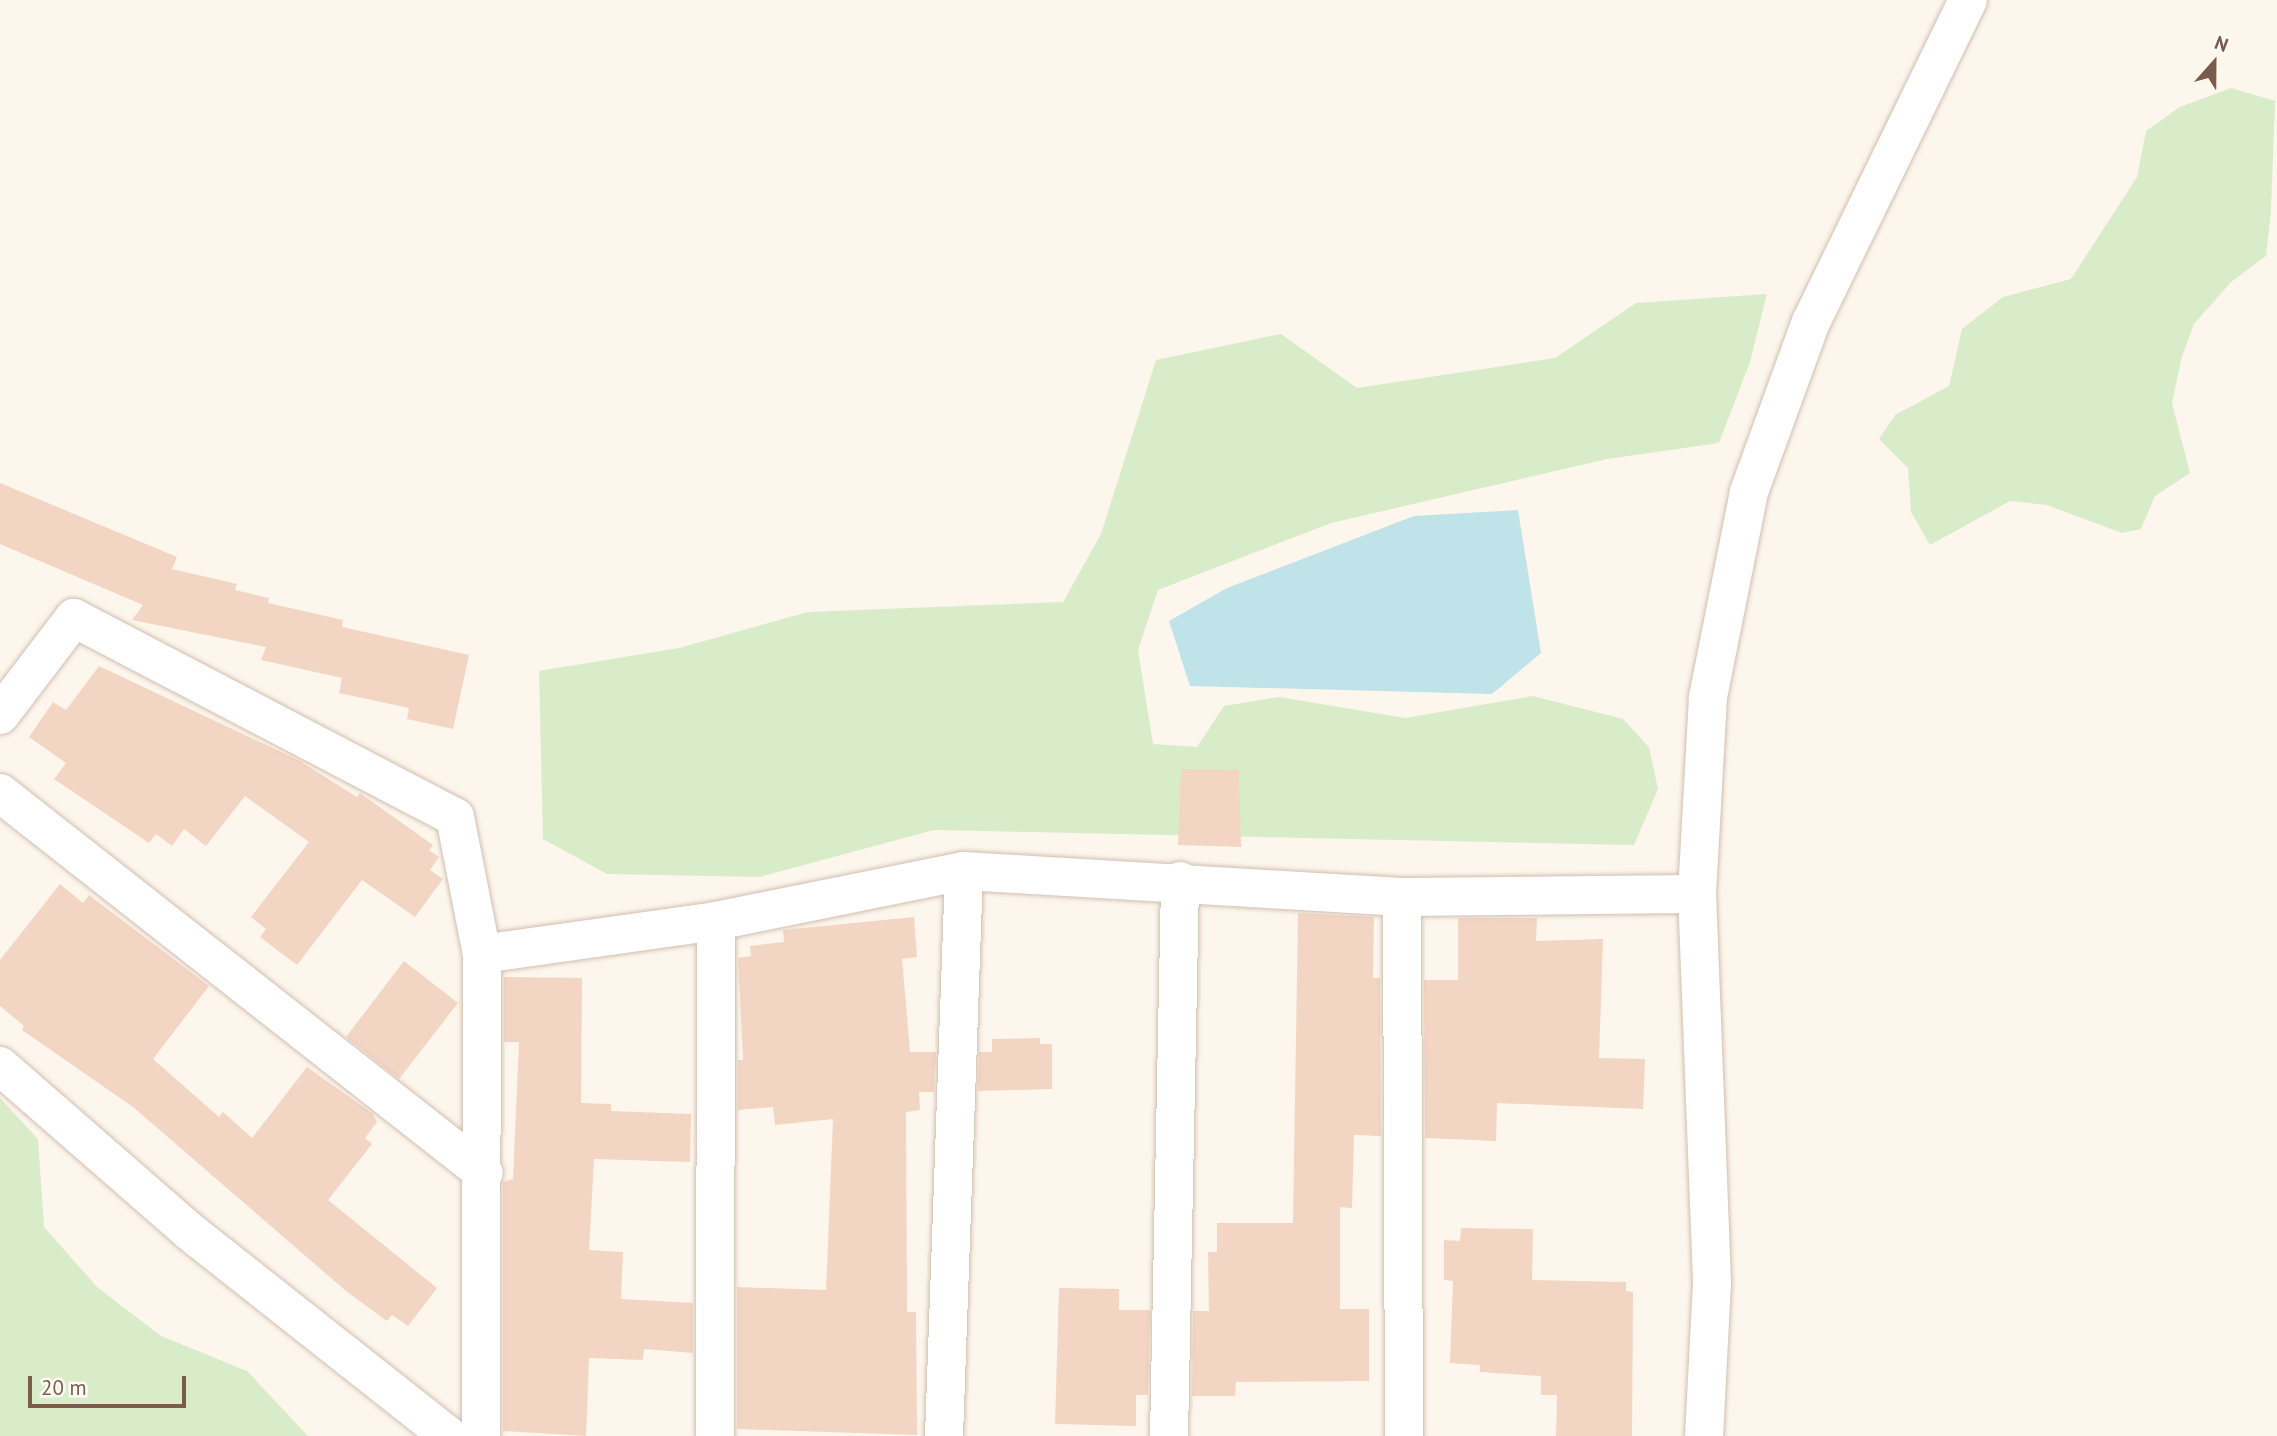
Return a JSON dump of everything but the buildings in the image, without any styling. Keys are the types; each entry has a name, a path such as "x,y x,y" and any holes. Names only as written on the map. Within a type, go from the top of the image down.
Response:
{"street":[{"path":"1704,1436 1712,1282 1697,894 1708,697 1749,492 1811,322 1968,0"},
{"path":"0,715 74,618 455,817 482,954 484,1173 481,1436"},
{"path":"0,793 484,1173"},
{"path":"482,954 716,921 964,871 1180,881 1402,897 1697,894"},
{"path":"944,1436 964,871"},
{"path":"1169,1436 1180,881"},
{"path":"1402,897 1404,1436"},
{"path":"716,921 716,1436"},
{"path":"0,1066 190,1231 449,1436"}],"green space":[{"path":"2231,88 2275,101 2271,211 2266,256 2231,282 2194,324 2182,356 2172,403 2190,473 2155,496 2141,529 2122,533 2047,505 2010,501 1930,545 1911,512 1908,468 1879,439 1895,415 1949,386 1962,329 2003,297 2071,279 2137,177 2146,131 2180,107"},
{"path":"1767,294 1750,362 1719,443 1607,459 1331,523 1158,590 1138,650 1153,744 1197,747 1224,706 1279,697 1405,718 1533,696 1623,719 1649,747 1658,789 1634,845 934,830 759,877 607,874 543,839 539,671 679,648 808,612 1063,602 1101,534 1156,360 1281,334 1357,388 1555,358 1636,303"},
{"path":"0,1098 38,1139 44,1227 97,1287 161,1336 247,1371 308,1436 0,1436"}],"water":[{"path":"1518,510 1541,653 1492,694 1190,686 1169,621 1227,588 1414,516"}]}
